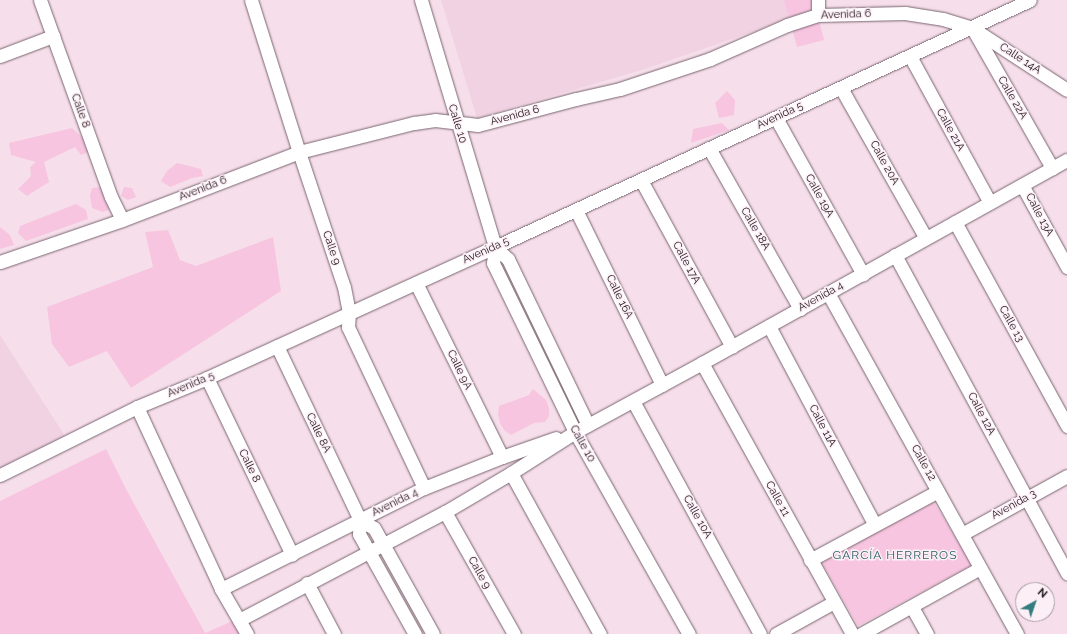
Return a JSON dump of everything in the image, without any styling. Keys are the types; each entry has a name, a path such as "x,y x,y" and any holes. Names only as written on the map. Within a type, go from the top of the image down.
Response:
{"street":[{"name":"Calle 8","path":"40,0 112,198 122,220"},
{"name":"Calle 9","path":"251,0 344,287 349,313 348,327 424,488"},
{"name":"Calle 10","path":"421,0 456,122 495,247 493,263 575,432 688,634"},
{"path":"818,0 818,15"},
{"path":"972,28 1030,0"},
{"name":"Avenida 6","path":"0,262 122,220 299,152 414,123 435,120 478,125 620,89 710,59 787,25 818,15 905,13 943,19 972,28"},
{"name":"Avenida 5","path":"0,475 137,407 207,378 972,28"},
{"name":"Calle 14A","path":"972,28 1067,90"},
{"name":"Calle 22A","path":"972,28 1052,168"},
{"path":"0,56 53,36"},
{"name":"Calle 21A","path":"910,56 990,203"},
{"name":"Calle 20A","path":"841,88 926,238"},
{"name":"Calle 19A","path":"776,118 863,274"},
{"name":"Calle 18A","path":"709,148 800,309"},
{"name":"Avenida 4","path":"239,620 445,512 511,473 575,432 732,347 1067,160"},
{"name":"Calle 17A","path":"641,180 732,347"},
{"name":"Calle 13A","path":"1022,185 1067,267"},
{"name":"Calle 16A","path":"576,210 662,385"},
{"name":"Calle 13","path":"955,222 1067,426"},
{"name":"Calle 10","path":"495,247 508,258 588,425"},
{"name":"Calle 12A","path":"895,255 1067,573"},
{"name":"Calle 9A","path":"416,282 502,457"},
{"name":"Calle 12","path":"828,293 1017,634"},
{"name":"Calle 11A","path":"768,326 875,525"},
{"name":"Calle 8A","path":"277,346 360,520 359,534 415,634"},
{"name":"Calle 11","path":"702,363 852,634"},
{"name":"Calle 8","path":"207,378 292,555"},
{"name":"Calle 10A","path":"633,401 760,634"},
{"path":"137,407 221,589 247,634"},
{"name":"Avenida 4","path":"221,589 424,488 502,457 575,432"},
{"path":"511,473 600,634"},
{"name":"Avenida 3","path":"962,534 1067,476"},
{"path":"810,560 938,491"},
{"name":"Calle 9","path":"445,512 514,634"},
{"name":"Calle 8A","path":"360,520 374,528 433,634"},
{"path":"861,634 980,568"},
{"path":"307,583 334,634"},
{"path":"776,634 834,602"},
{"path":"912,607 927,634"}],"shaded area":[{"path":"441,0 811,0 813,11 642,70 477,118"},
{"path":"784,0 814,0 824,40 797,47"},
{"path":"727,91 735,100 734,115 719,118 715,103"},
{"path":"722,123 729,130 691,143 693,129"},
{"path":"72,128 85,140 88,152 81,155 75,147 44,162 49,182 27,196 18,189 31,176 30,167 36,162 11,155 9,143"},
{"path":"177,163 201,169 203,176 192,178 170,187 161,181 167,171"},
{"path":"103,187 111,209 103,212 92,208 90,196 92,188"},
{"path":"124,187 132,188 136,197 128,200 121,196"},
{"path":"76,204 86,210 88,219 26,241 18,233 20,226"},
{"path":"0,227 10,235 14,245 0,249"},
{"path":"168,230 180,260 196,266 273,237 281,291 131,388 107,351 69,367 52,344 47,307 153,267 145,232"},
{"path":"0,335 65,436 0,470"},
{"path":"533,389 546,400 549,408 549,416 545,422 534,423 511,435 504,430 500,423 498,415 499,406 529,395"},
{"path":"106,449 126,489 205,633 237,619 245,634 0,634 0,501"},
{"path":"927,491 972,565 858,626 822,563"}],"district":[{"name":"GARCÍA HERREROS","path":"895,556"}]}
